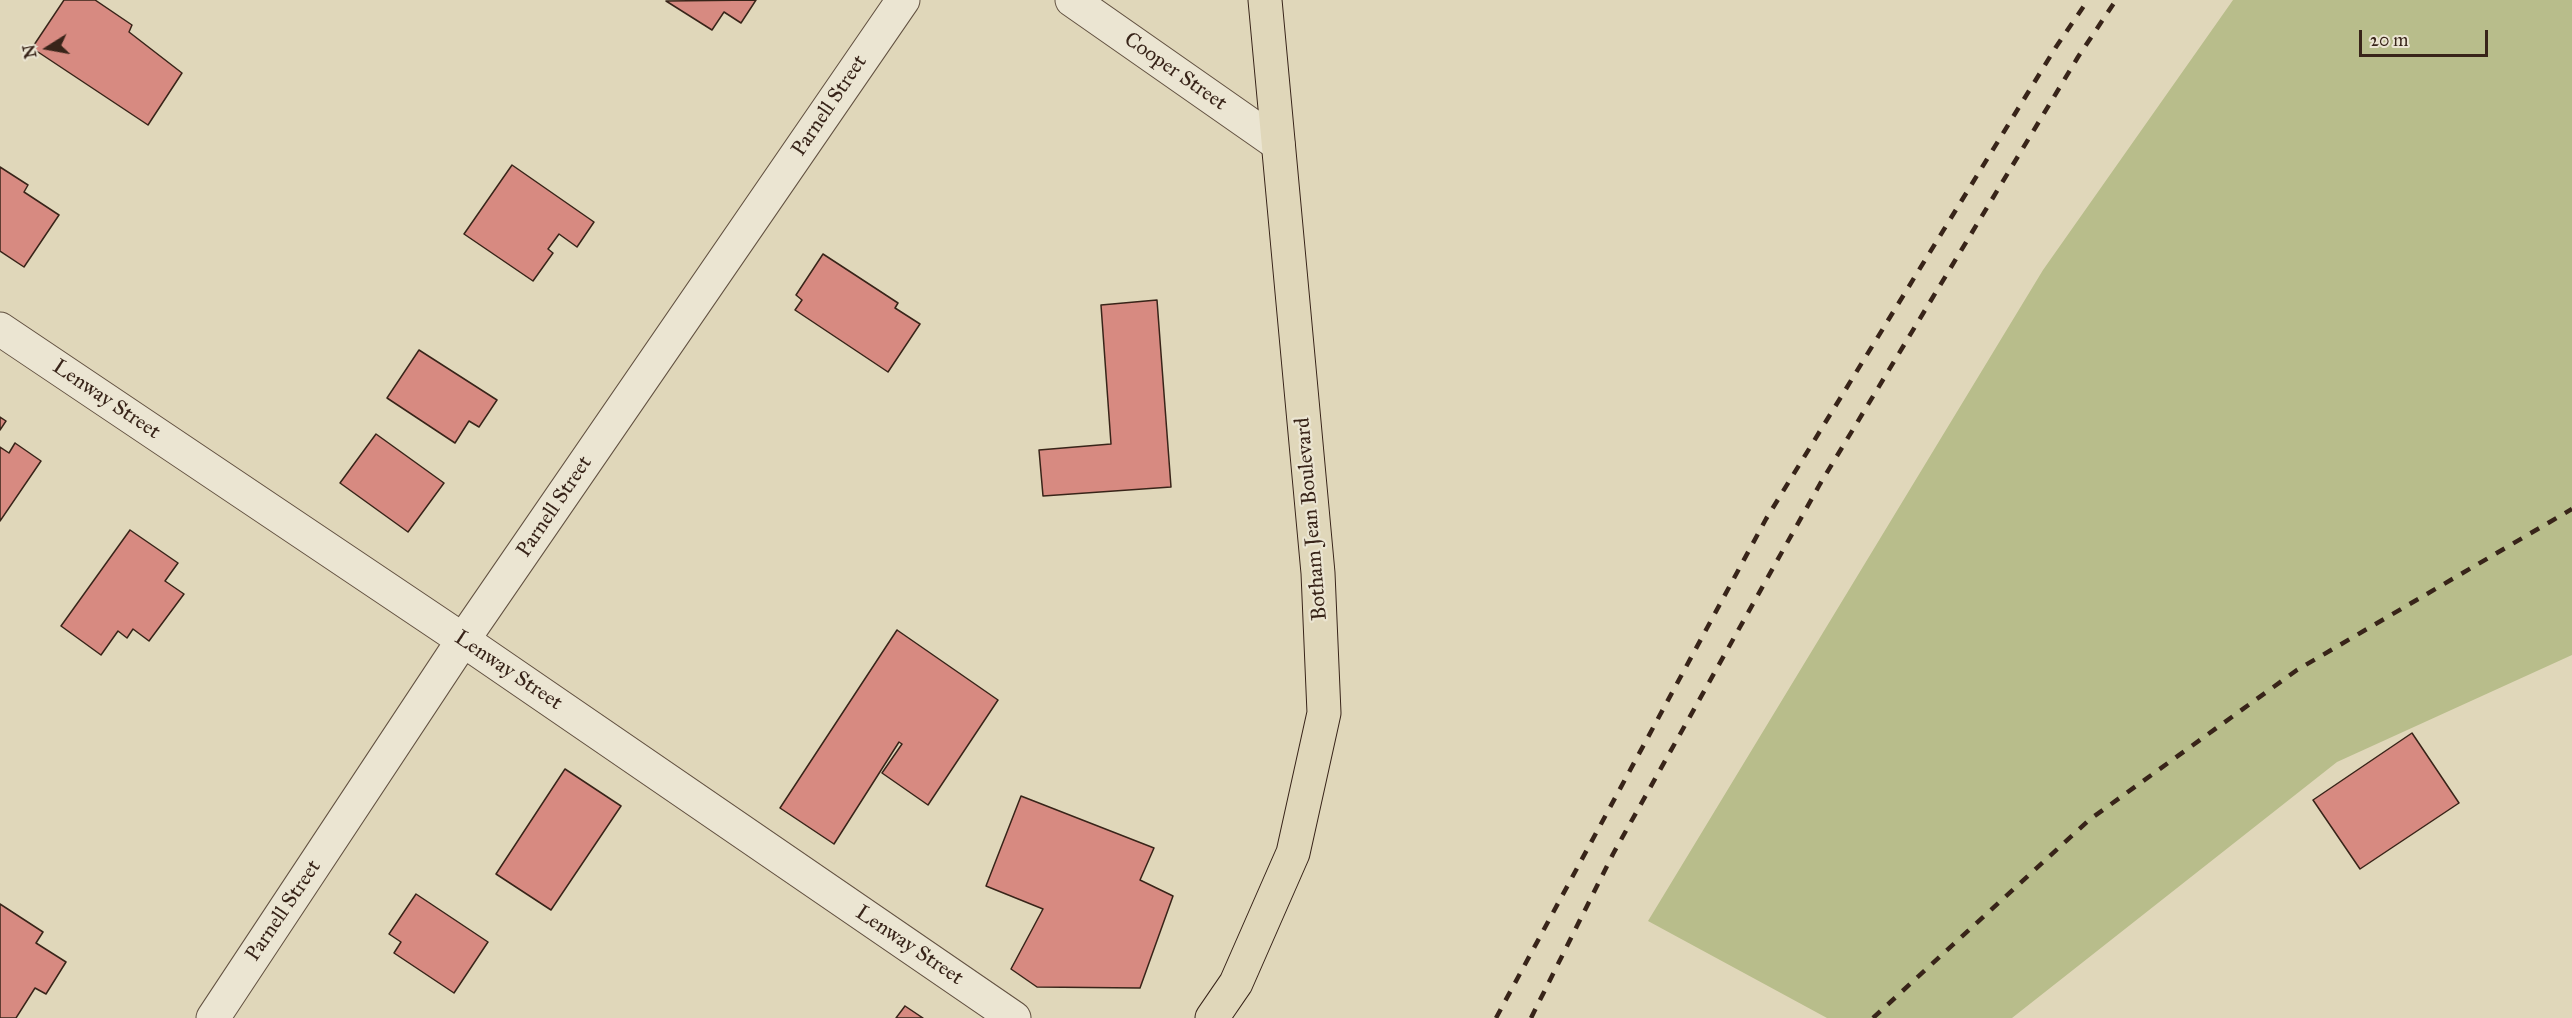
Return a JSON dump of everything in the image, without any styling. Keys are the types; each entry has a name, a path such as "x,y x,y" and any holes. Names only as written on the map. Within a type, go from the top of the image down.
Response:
{"main road":[{"name":"Botham Jean Boulevard","path":"1212,1018 1236,983 1293,853 1324,713 1318,573 1265,0"}],"street":[{"name":"Parnell Street","path":"213,1018 463,640 903,0"},
{"name":"Cooper Street","path":"1072,0 1278,144"},
{"name":"Lenway Street","path":"0,329 463,640 1014,1018"}],"green space":[{"path":"2233,0 2572,0 2572,655 2337,762 2012,1018 1827,1018 1648,921 2043,270"}],"building":[{"path":"64,0 95,0 132,25 129,32 182,73 148,125 32,48"},
{"path":"756,0 741,23 724,12 712,30 666,1"},
{"path":"512,165 594,222 577,247 559,234 548,249 553,253 533,281 464,234"},
{"path":"0,167 28,185 24,192 59,215 24,267 0,251"},
{"path":"823,254 898,303 895,308 920,324 888,372 795,310 802,300 796,295"},
{"path":"1157,300 1171,487 1043,496 1039,450 1111,444 1101,305"},
{"path":"419,350 497,400 479,427 469,421 455,443 387,398"},
{"path":"0,417 6,421 0,430"},
{"path":"376,434 444,483 408,532 340,483"},
{"path":"15,443 41,461 0,521 0,447 9,453"},
{"path":"130,530 178,563 165,581 184,594 149,641 133,629 127,638 118,631 101,655 61,626"},
{"path":"897,630 998,700 928,805 882,773 902,744 899,742 834,844 780,808"},
{"path":"2412,733 2459,803 2360,869 2313,800"},
{"path":"565,769 621,806 551,910 496,874"},
{"path":"1021,796 1154,848 1140,880 1173,896 1140,988 1037,987 1011,969 1043,909 986,886"},
{"path":"416,894 488,942 454,993 394,953 401,942 389,934"},
{"path":"0,904 43,932 36,943 66,962 46,994 35,988 16,1018 0,1018"},
{"path":"905,1006 923,1018 896,1018"}],"railway":[{"path":"1496,1018 1766,519 2056,47 2088,0"},
{"path":"1531,1018 1613,854 1820,484 2078,57 2116,0"},
{"path":"1873,1018 2089,820 2297,670 2572,509"}]}
